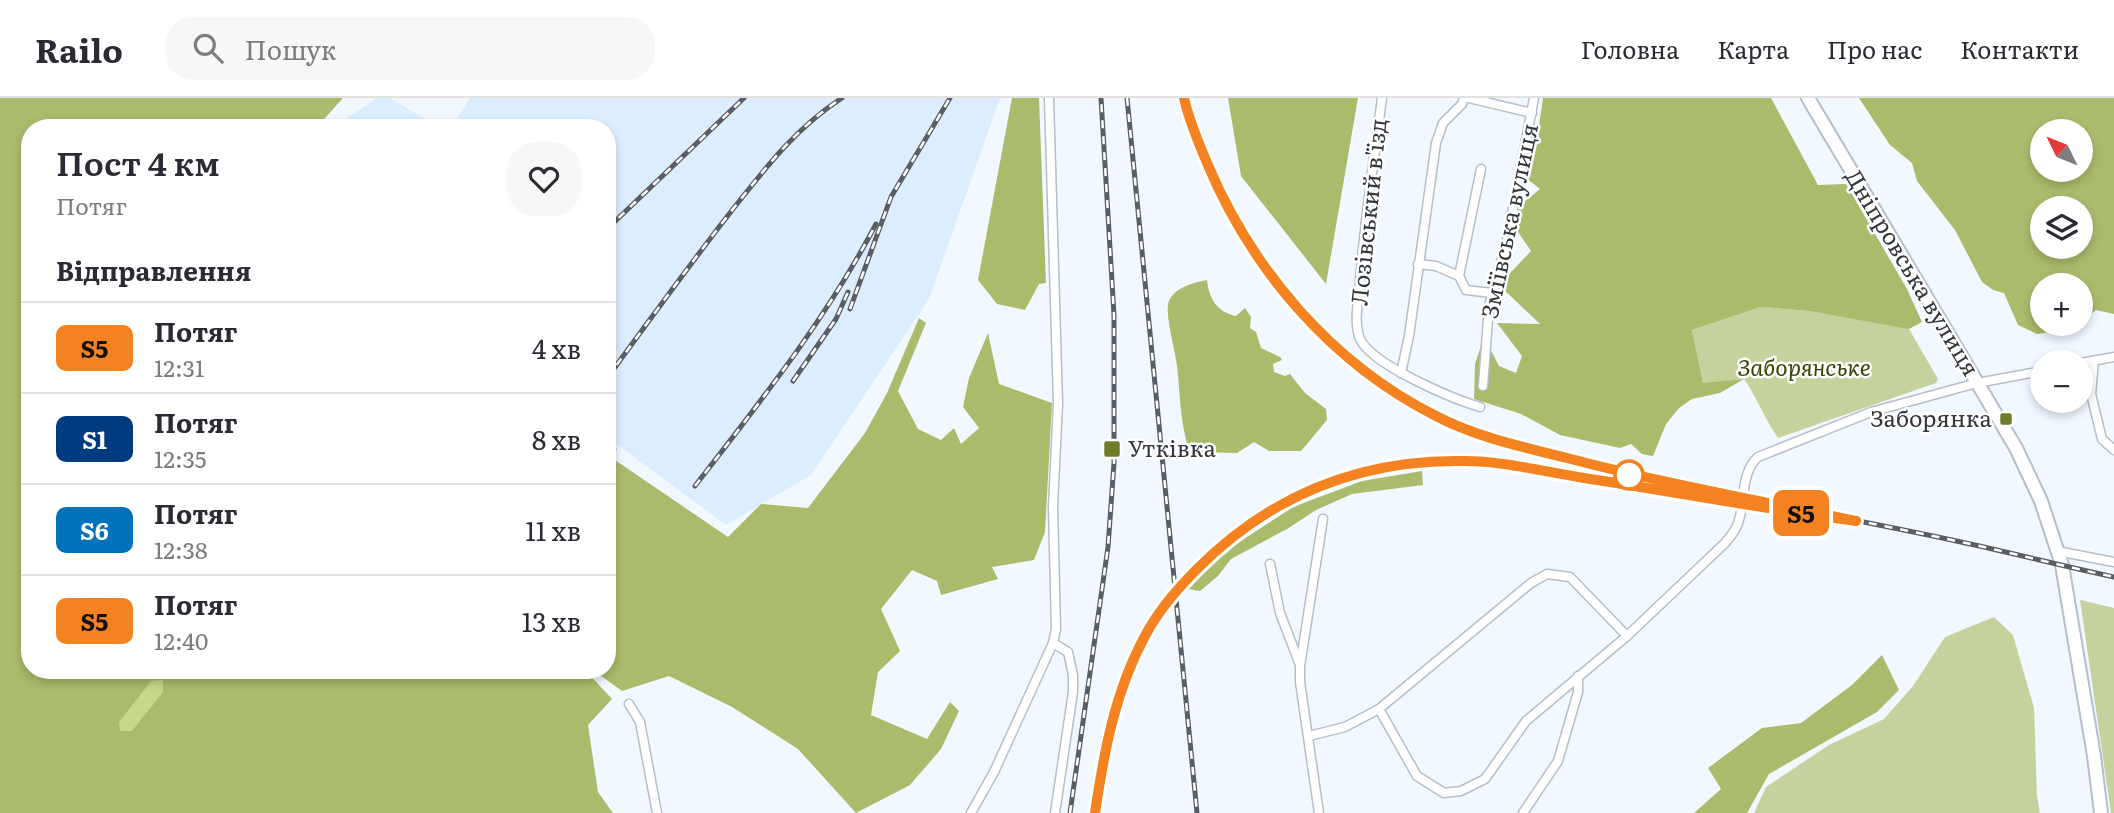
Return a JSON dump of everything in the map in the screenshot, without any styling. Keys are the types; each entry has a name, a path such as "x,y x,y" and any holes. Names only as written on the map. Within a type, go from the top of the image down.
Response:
{"highway":[{"name":"Дніпровська вулиця","path":"1808,98 2021,459 2041,501 2057,551 2072,621 2101,813"}],"street":[{"path":"971,813 994,772 1053,643 1056,629 1053,507 1058,402 1049,98"},
{"name":"Лозівський в'їзд","path":"1382,98 1364,235 1357,327 1361,342 1401,373"},
{"path":"1480,407 1441,393 1401,373 1430,174 1438,134 1443,123 1466,98 1532,113"},
{"name":"Зміївська вулиця","path":"1483,386 1492,293 1507,240 1534,98"},
{"path":"1481,169 1460,276 1466,290 1492,293"},
{"path":"1418,264 1436,266 1460,276"},
{"path":"2114,356 2094,361 2091,394 2102,439 2114,450"},
{"path":"1378,709 1417,776 1444,793 1461,791 1485,779 1526,721 1627,636 1724,544 1735,531 1739,521 1750,468 1758,457 1871,412 1977,383 2030,373"},
{"path":"1319,813 1300,666 1323,519"},
{"path":"2057,551 2114,562"},
{"path":"1270,564 1280,613 1300,666"},
{"path":"1310,736 1345,727 1378,709 1531,583 1547,574 1570,577 1627,636"},
{"path":"1053,643 1068,652 1073,675 1055,813"},
{"path":"1523,813 1558,761 1578,692 1578,676"},
{"path":"629,705 639,722 657,813"}],"shaded area":[{"path":"0,98 343,98 324,119 21,119 21,679 593,679 612,699 588,725 598,792 613,813 0,813"},
{"path":"377,98 390,98 425,119 346,119"},
{"path":"470,98 1000,98 929,299 811,475 726,525 616,444 616,119 457,119"},
{"path":"1012,98 1039,98 1046,283 1039,284 1025,310 997,304 978,280"},
{"path":"1228,98 1358,98 1326,284 1241,176"},
{"path":"1543,98 1771,98 1818,185 1846,184 1907,289 1922,322 1909,329 1809,311 1761,307 1692,330 1703,383 1744,379 1720,393 1692,399 1679,408 1666,424 1653,456 1642,454 1631,444 1620,448 1560,435 1521,414 1474,399 1475,364 1484,337 1499,366 1516,373 1522,356 1497,323 1540,324 1499,285 1531,251 1507,216 1540,189 1517,171 1536,146"},
{"path":"1859,98 2114,98 2114,314 2096,310 2093,312 2093,273 2030,273 2030,331 2018,325 2004,293 1993,290 1982,282 1955,230 1917,181 1912,163 1890,145"},
{"path":"1207,280 1212,299 1219,308 1236,316 1245,308 1251,317 1250,328 1256,332 1261,348 1282,360 1273,364 1274,372 1285,376 1290,374 1305,393 1326,409 1327,420 1301,451 1269,451 1254,442 1237,453 1200,452 1188,447 1168,305 1178,291"},
{"path":"919,318 926,323 898,391 918,429 941,440 954,428 961,444 979,428 963,407 969,378 988,333 999,384 1052,403 1045,532 1034,560 992,567 998,579 941,595 937,581 912,570 881,609 900,651 878,672 871,715 927,739 950,702 959,711 941,749 910,785 856,813 798,749 732,707 669,676 622,691 605,679 616,679 616,461 728,537 761,504 808,508 865,433 887,393"},
{"path":"1422,471 1423,485 1352,494 1316,510 1231,559 1218,576 1200,591 1188,589 1224,552 1293,507 1362,481"},
{"path":"1882,655 1899,690 1877,712 1769,774 1747,813 1694,813 1721,789 1708,768 1762,728 1801,723 1852,685"},
{"path":"163,680 163,692 132,731 120,731 119,722 151,681"}],"green space":[{"name":"Заборянське","path":"1761,307 1809,311 1909,329 1938,379 1936,383 1778,438 1744,379 1703,384 1692,330"},
{"path":"2080,600 2114,608 2114,813 2111,813"},
{"path":"1994,617 2013,635 2034,708 2040,813 1754,813 1766,787 1829,745 1884,719 1913,686 1945,637"}],"railway":[{"path":"616,220 744,98"},
{"path":"616,366 770,163 810,122 842,98"},
{"path":"850,309 891,197 950,98"},
{"path":"1070,813 1108,547 1114,463 1114,315 1101,98"},
{"path":"1127,98 1197,813"},
{"path":"1184,98 1198,141 1224,199 1259,259 1279,286 1301,312 1352,360 1438,418 1510,445 1587,465 1934,536 2114,577"},
{"path":"695,486 814,326 876,224"},
{"path":"793,381 836,319 848,292"},
{"path":"1095,813 1113,715 1123,684 1147,634 1178,589 1215,551 1257,519 1304,494 1354,476 1407,465 1462,461 1656,490"}],"train":[{"name":"S5","path":"1095,813 1102,766 1122,686 1146,633 1166,604 1210,555 1232,536 1270,509 1331,481 1378,468 1419,462 1481,462 1750,507 1856,521 1629,475 1511,444 1438,417 1406,400 1352,360 1308,321 1279,289 1249,246 1226,206 1189,121 1184,98"}],"place":[{"name":"Заборянка","path":"2006,419"},
{"name":"Уткiвка","path":"1112,449"}]}
